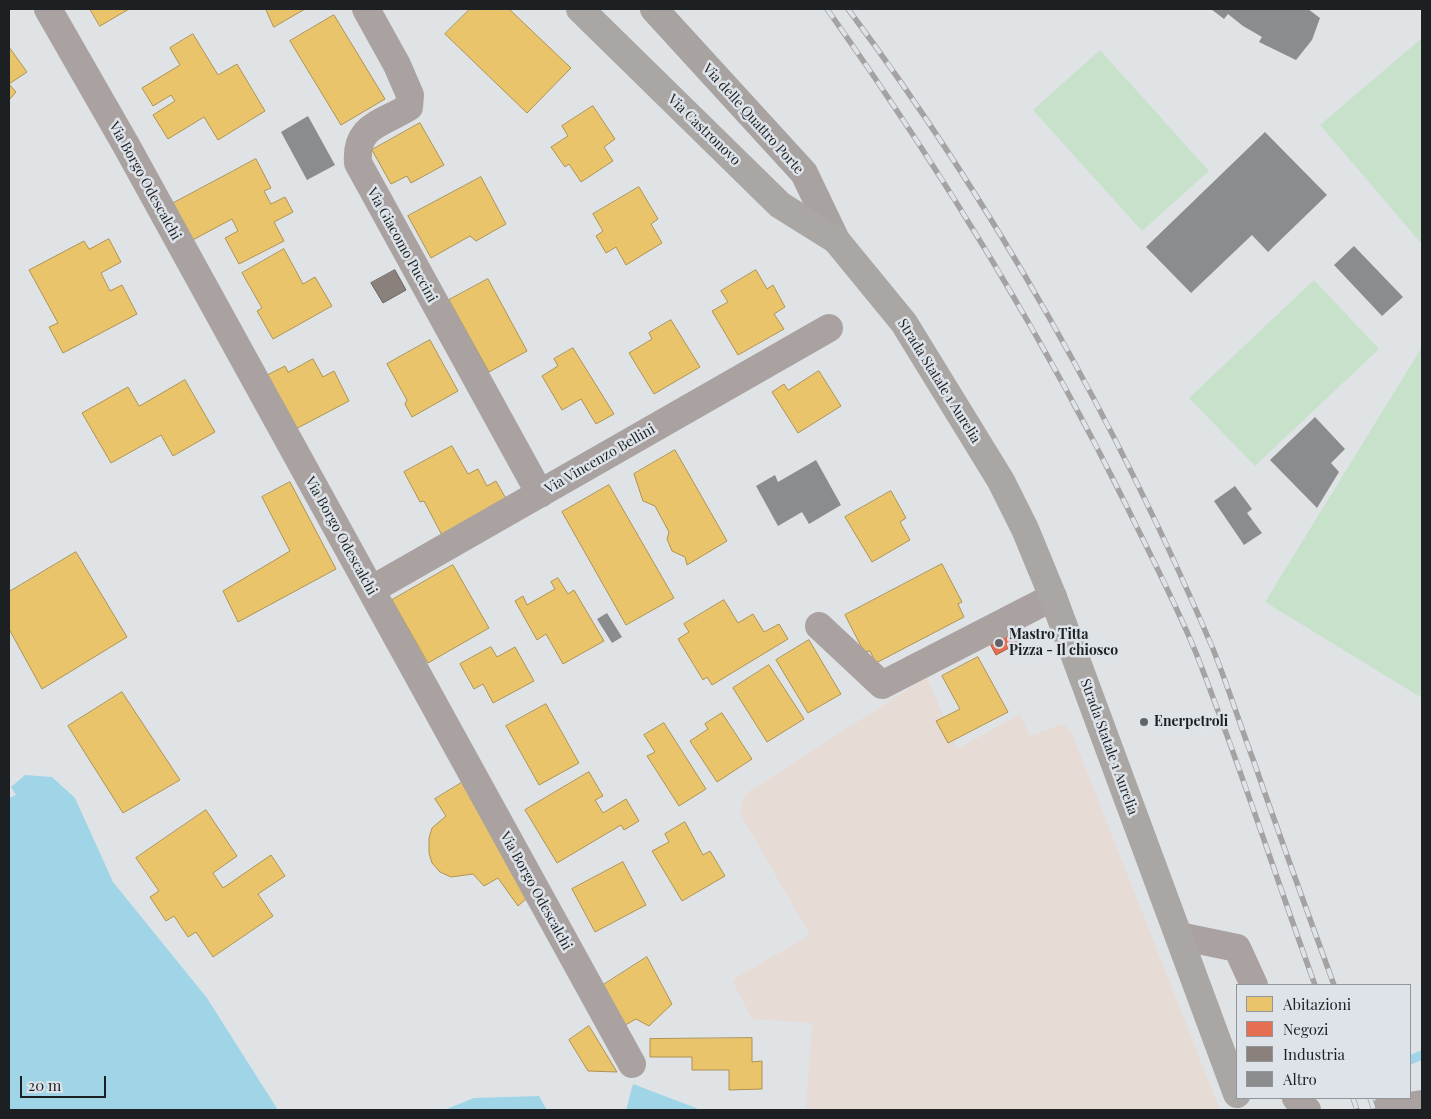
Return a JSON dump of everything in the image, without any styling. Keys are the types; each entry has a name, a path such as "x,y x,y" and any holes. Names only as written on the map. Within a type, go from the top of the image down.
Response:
{"main road":[{"name":"Via Castronovo","path":"580,9 780,205 836,240"},
{"name":"Via delle Quattro Porte","path":"654,9 804,173 836,240"},
{"name":"Strada Statale 1 Aurelia","path":"836,240 904,323 974,435 1025,528 1053,597 1236,1091"}],"street":[{"name":"Via Borgo Odescalchi","path":"48,9 126,145 632,1064"},
{"name":"Via Giacomo Puccini","path":"366,9 397,65 410,95 408,107 364,134 357,148 358,163 540,494"},
{"name":"Via Vincenzo Bellini","path":"371,590 829,328"},
{"path":"819,626 882,685 1053,597"},
{"path":"1179,936 1237,948 1254,984"},
{"path":"1297,1099 1308,1110"},
{"path":"1385,1110 1422,1104"}],"shaded area":[{"path":"927,677 957,749 1020,714 1030,736 1063,724 1071,731 1220,1110 806,1110 812,1023 752,1019 732,980 810,935 739,812 745,794"}],"green space":[{"path":"1422,38 1422,240 1420,242 1320,125"},
{"path":"1100,50 1209,171 1142,231 1033,110"},
{"path":"1314,280 1379,349 1255,466 1189,398"},
{"path":"1422,347 1422,698 1265,602"}],"water":[{"path":"25,775 52,777 75,798 113,882 207,998 278,1110 9,1110 9,798 16,795 11,787"},
{"path":"633,1084 696,1108 699,1110 626,1110"},
{"path":"539,1096 547,1110 444,1110 474,1098"}],"building: Abitazioni":[{"path":"90,9 129,9 100,26"},
{"path":"266,9 305,9 274,27"},
{"path":"470,9 509,9 571,68 527,113 445,34"},
{"path":"334,15 385,99 341,125 290,41"},
{"path":"193,34 218,75 237,64 265,111 218,140 204,117 168,139 153,115 175,101 171,95 153,106 142,88 180,65 170,48"},
{"path":"9,47 27,72 9,84"},
{"path":"9,84 16,92 9,100"},
{"path":"593,106 615,139 604,147 613,161 581,182 569,164 565,167 551,147 568,136 562,126"},
{"path":"420,123 444,165 411,183 407,176 391,184 372,150"},
{"path":"256,159 271,188 264,191 271,204 285,197 293,212 274,222 284,241 239,264 225,238 238,231 232,219 187,243 168,206"},
{"path":"481,177 506,224 476,241 470,236 431,258 408,216"},
{"path":"639,187 658,219 651,224 662,243 626,265 616,247 606,253 596,236 603,231 593,214"},
{"path":"109,239 121,262 101,273 110,291 122,285 137,314 63,353 49,327 58,323 29,270 84,241 89,249"},
{"path":"284,249 303,284 315,277 332,306 273,339 257,311 262,308 242,273"},
{"path":"756,270 767,289 773,285 785,307 774,314 784,329 738,355 712,311 728,302 721,291"},
{"path":"488,279 527,351 489,372 449,300"},
{"path":"671,320 700,367 654,394 629,353 652,339 649,333"},
{"path":"430,340 458,391 412,417 405,404 407,400 387,364"},
{"path":"573,348 614,414 596,424 581,399 562,410 542,376 558,366 554,359"},
{"path":"313,359 323,377 334,371 349,401 290,432 261,378 285,366 288,372"},
{"path":"819,371 841,406 798,433 772,392 784,384 788,390"},
{"path":"185,380 215,432 173,456 161,435 111,463 82,413 128,387 139,406"},
{"path":"452,446 468,474 478,469 487,486 496,481 509,504 444,539 424,501 420,502 404,472"},
{"path":"675,450 727,541 687,565 685,557 672,551 667,539 669,532 655,506 643,501 634,474"},
{"path":"290,482 336,569 238,622 223,591 290,551 262,497"},
{"path":"609,485 674,598 626,625 562,512"},
{"path":"891,491 906,518 900,522 910,540 872,562 845,517"},
{"path":"76,552 127,637 42,689 9,629 9,592"},
{"path":"942,564 962,602 958,604 964,617 876,663 870,651 864,652 845,615"},
{"path":"453,565 489,628 428,663 392,600"},
{"path":"558,578 568,594 574,590 604,641 563,664 546,634 537,640 515,601 523,596 527,605 555,589 551,582"},
{"path":"724,600 738,623 753,614 764,632 779,624 788,639 712,685 707,677 703,680 678,639 689,632 684,624"},
{"path":"809,640 841,694 808,713 776,660"},
{"path":"491,647 497,657 515,647 534,681 493,703 483,684 474,689 460,664"},
{"path":"978,657 1008,712 948,743 936,721 960,709 942,676"},
{"path":"769,665 804,719 767,742 733,688"},
{"path":"122,692 180,780 123,813 68,726"},
{"path":"546,704 579,763 539,785 506,726"},
{"path":"722,713 752,759 717,782 690,741 708,729 705,724"},
{"path":"664,723 706,789 679,806 647,756 655,752 644,735"},
{"path":"589,772 603,796 595,800 603,813 626,799 639,821 624,830 621,825 557,863 525,810"},
{"path":"463,782 527,898 518,906 498,878 484,886 473,874 451,877 440,872 432,863 429,853 429,838 432,828 446,816 435,799"},
{"path":"206,810 237,856 213,873 223,888 271,855 285,876 258,894 273,916 213,957 196,932 188,937 174,916 166,921 150,897 159,891 136,858"},
{"path":"685,822 703,855 710,851 725,876 682,901 652,851 669,842 665,834"},
{"path":"623,862 646,905 595,932 572,889"},
{"path":"647,957 672,1004 649,1026 636,1019 620,1028 600,987"},
{"path":"589,1026 617,1072 588,1071 569,1040"},
{"path":"752,1038 752,1062 762,1061 762,1089 729,1090 729,1070 692,1070 692,1057 650,1057 650,1039"}],"building: Negozi":[{"path":"1010,628 1018,643 996,655 988,640"}],"building: Industria":[{"path":"395,270 406,290 383,303 371,283"}],"building: Altro":[{"path":"1211,9 1308,9 1320,18 1312,40 1296,60 1259,42 1262,37 1243,26 1228,14 1224,19"},
{"path":"308,116 335,165 307,180 281,132"},
{"path":"1265,132 1327,195 1268,252 1252,235 1191,293 1146,247"},
{"path":"1354,246 1403,297 1382,316 1334,265"},
{"path":"1315,417 1345,449 1331,463 1339,472 1317,508 1270,460"},
{"path":"816,460 841,505 809,524 802,512 778,526 756,486 775,475 778,482"},
{"path":"1235,486 1252,509 1247,513 1262,533 1244,545 1214,501"},
{"path":"607,613 622,637 612,643 597,619"}],"waterway":[{"path":"1411,1060 1422,1055"}],"railway":[{"path":"827,9 909,129 987,253 1060,379 1128,509 1172,598 1196,653 1227,735 1315,984"},
{"path":"848,9 953,159 1002,238 1094,399 1136,482 1176,565 1213,649 1334,984"},
{"path":"1353,1099 1357,1110"},
{"path":"1370,1099 1374,1110"}],"place":[{"name":"Mastro Titta Pizza - Il chiosco","path":"999,643"},
{"name":"Enerpetroli","path":"1144,722"}]}
